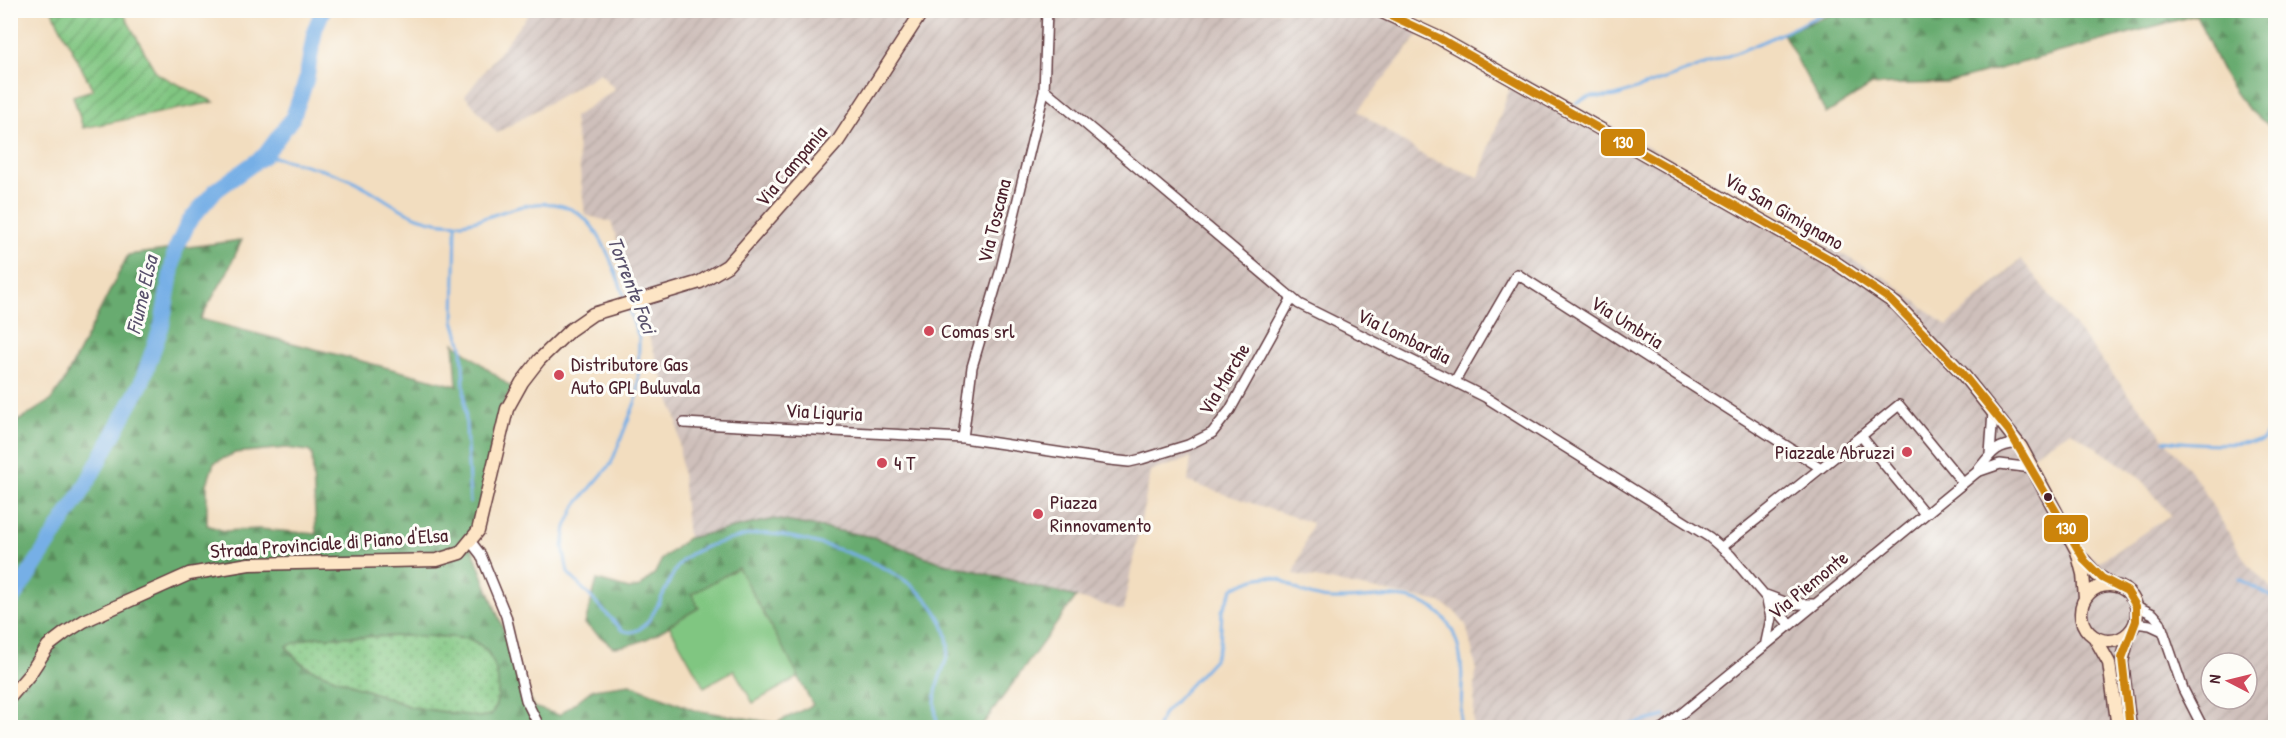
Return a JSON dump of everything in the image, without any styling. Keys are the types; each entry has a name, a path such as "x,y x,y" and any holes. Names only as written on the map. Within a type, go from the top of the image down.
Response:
{"main road":[{"name":"Via Campania","path":"647,298 708,279 724,269 743,250 838,141 923,10"},
{"name":"Via San Gimignano","path":"1378,10 1468,55 1858,276 1904,312 1993,410 2019,444 2077,551 2092,570 2112,585"},
{"name":"Strada Provinciale di Piano d'Elsa","path":"10,697 29,675 48,646 64,633 84,621 189,574 249,564 437,560 458,555 471,542 482,519 500,431 518,388 539,360 564,334 587,318 604,310 647,298"},
{"name":"Via San Gimignano","path":"2077,551 2083,574 2085,598"},
{"path":"2118,728 2109,663 2094,637 2084,627 2081,618 2085,598 2098,587 2112,585 2127,591 2136,606 2132,628 2124,649 2122,666 2130,728"},
{"path":"2094,637 2112,642 2132,628"}],"street":[{"name":"Via Toscana","path":"963,438 972,367 1001,268 1044,89 1047,10"},
{"name":"Via Lombardia","path":"1044,89 1302,306 1455,381 1528,423 1722,548 1789,624"},
{"name":"Via Umbria","path":"1455,381 1517,274 1821,468"},
{"name":"Via Marche","path":"963,438 1128,462 1188,445 1215,430 1230,410 1292,298"},
{"path":"1722,548 1899,405 1963,483"},
{"path":"1990,454 1993,410"},
{"name":"Via Liguria","path":"684,423 963,438"},
{"path":"1861,436 1925,514"},
{"path":"1990,454 2003,446 2019,444"},
{"name":"Via Piemonte","path":"1664,728 1977,472 1990,454"},
{"name":"Via Piemonte","path":"1977,472 2001,464 2032,468"},
{"path":"471,542 483,560 506,616 523,690 531,714 540,728"},
{"name":"Via Lombardia","path":"1764,594 1790,604 1815,603"},
{"path":"1764,594 1771,618 1765,644"},
{"path":"2136,606 2156,616 2183,690 2203,728"},
{"path":"2132,628 2150,625 2163,631"}],"shaded area":[{"path":"531,11 1417,11 1410,18 1425,27 1358,111 1427,158 1479,177 1515,73 1889,280 1947,326 2021,259 2195,477 2248,565 2275,592 2275,727 1473,727 1476,666 1466,625 1454,611 1440,602 1294,574 1312,523 1188,482 1191,458 1151,471 1123,610 937,561 873,537 774,519 688,538 677,421 611,222 585,215 574,117 615,89 600,73 497,133 465,96","holes":["2071,431 2138,476 2171,515 2099,562 2084,552 2032,455"]}],"green space":[{"path":"1842,10 2275,11 2275,128 2260,119 2236,94 2226,79 2196,15 1947,83 1872,85 1826,114 1783,33"},
{"path":"52,11 122,11 157,74 214,102 83,128 73,96 93,90"},
{"path":"242,240 227,273 200,319 457,386 454,343 512,388 497,424 481,500 468,537 533,707 559,715 593,689 630,684 694,710 776,723 813,705 738,568 692,594 699,608 637,643 613,647 585,624 597,580 629,589 640,587 655,573 662,559 688,538 774,519 873,537 937,561 1076,597 981,727 11,727 10,426 50,401 62,385 128,255","holes":["286,448 308,451 312,454 316,534 259,529 224,531 207,525 207,484 214,463 235,453","426,636 468,639 482,647 489,655 494,664 498,686 498,696 491,715 479,717 411,707 311,669 298,661 286,646 313,637"]},
{"path":"738,568 799,677 753,703 734,670 704,687 669,625 699,608 692,594"},
{"path":"426,636 468,639 482,647 489,655 494,664 499,686 491,715 479,717 411,707 311,669 298,661 285,645 313,637"}],"waterway":[{"name":"Fiume Elsa","path":"10,603 82,492 141,384 162,325 175,251 189,221 215,191 265,155 293,117 306,81 315,29 323,10"},
{"path":"1576,103 1593,97 1613,97 1699,67 1778,35 1829,10"},
{"name":"Torrente Foci","path":"265,155 318,168 349,179 402,210 421,218 444,223 464,223 533,204 555,204 573,210 588,222 599,237 609,256 626,301"},
{"path":"456,224 454,320 462,347 470,503"},
{"name":"Torrente Foci","path":"628,307 639,338 638,395 611,464 576,505 566,527 563,547 568,573 622,630 633,632 651,618 678,566 692,553 707,546 749,535 773,534 813,542 854,555 896,575 915,588 942,622 948,649 936,692 935,707 938,728"},
{"path":"2165,440 2214,444 2262,441 2276,416"},
{"name":"Torrente Foci","path":"1157,728 1164,713 1214,659 1220,644 1222,611 1233,588 1264,577 1274,577 1308,594 1322,598 1395,597 1419,601 1437,611 1449,625 1457,643 1461,663 1459,728"},
{"path":"2239,579 2276,599"},
{"path":"1618,728 1665,716"}],"transit line":[{"name":"130","path":"1379,10 1439,38 1833,261 1892,301 1961,372 2009,431 2085,561 2102,578 2127,591 2136,606 2136,621 2122,658 2130,728"}],"place":[{"name":"Comas srl","path":"929,331"},
{"name":"Distributore Gas Auto GPL Buluvala","path":"559,375"},
{"name":"Piazzale Abruzzi","path":"1907,452"},
{"name":"4 T","path":"882,463"},
{"name":"Piazza Rinnovamento","path":"1038,514"}]}
